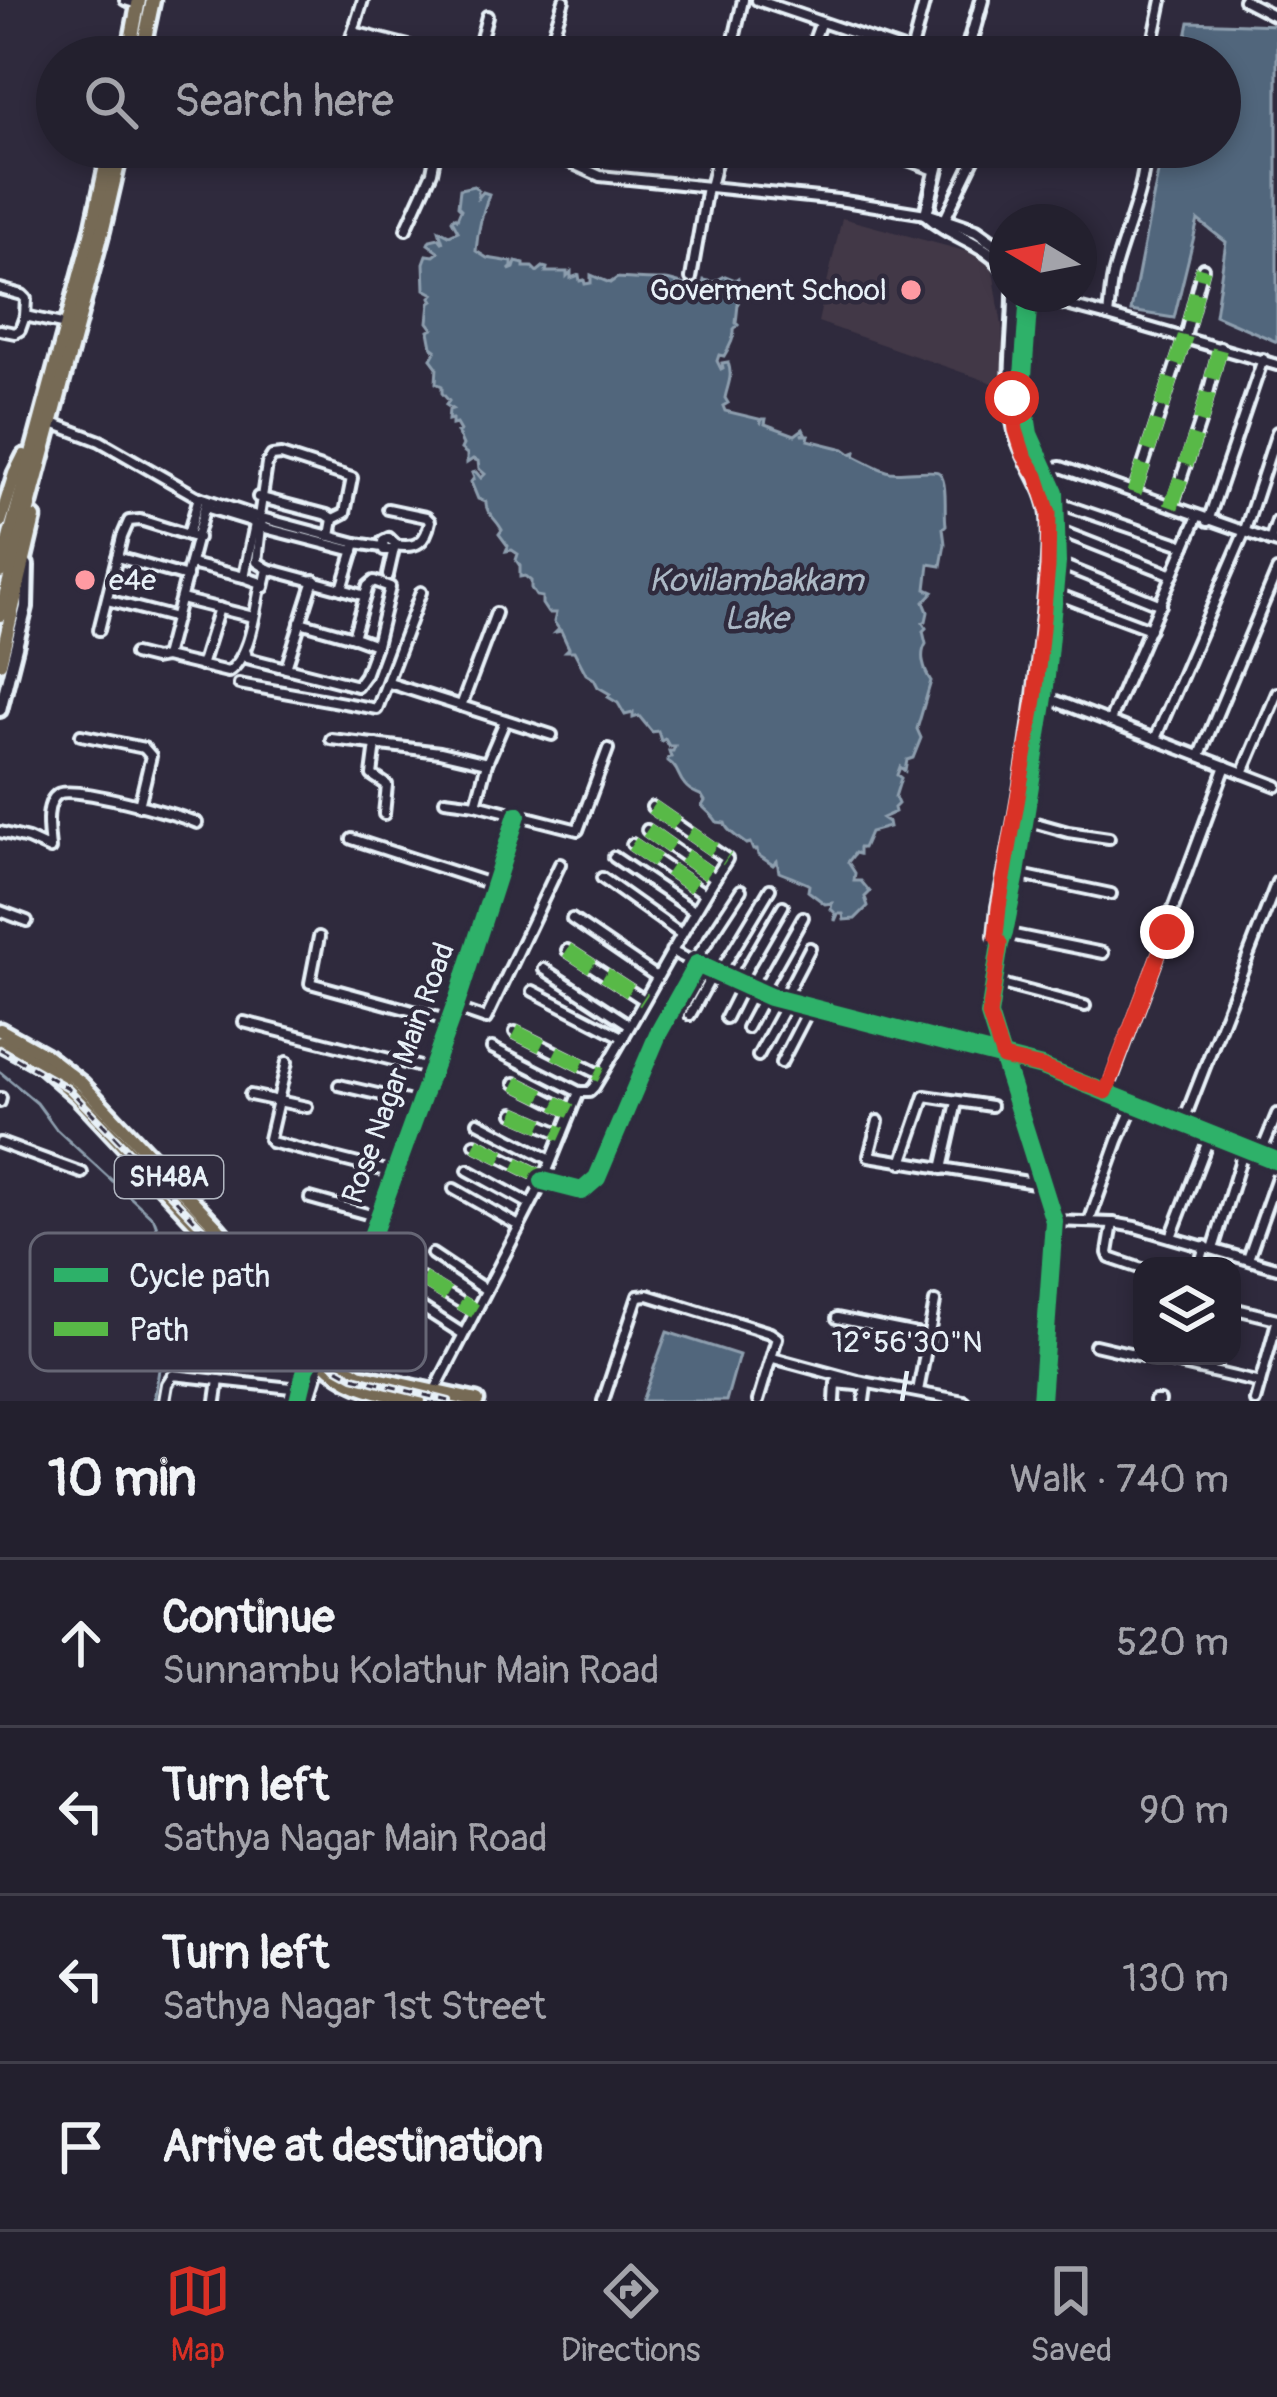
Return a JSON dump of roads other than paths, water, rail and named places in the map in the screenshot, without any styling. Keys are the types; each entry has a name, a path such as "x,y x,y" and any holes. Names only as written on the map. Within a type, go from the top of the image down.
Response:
{"main road":[{"path":"145,36 153,0"},
{"path":"130,36 134,2"},
{"path":"0,663 46,446 43,424 106,168"},
{"path":"0,572 117,168"},
{"path":"0,522 7,475 43,424"},
{"path":"0,615 46,446"},
{"name":"SH48A","path":"0,1030 45,1055 82,1084 222,1233"},
{"name":"SH48A","path":"0,1043 40,1064 77,1096 206,1233"},
{"name":"SH48A","path":"336,1371 356,1386 419,1401"},
{"name":"SH48A","path":"349,1371 477,1401"}],"street":[{"path":"352,36 363,0"},
{"path":"553,36 564,0"},
{"path":"735,36 743,0"},
{"path":"757,0 857,36"},
{"path":"915,36 925,0"},
{"path":"972,36 982,0"},
{"path":"1154,36 1161,0"},
{"path":"1244,0 1277,17"},
{"path":"482,36 487,16"},
{"path":"816,36 820,24"},
{"path":"353,32 369,36"},
{"path":"406,229 433,168"},
{"path":"582,168 600,176 838,200 926,214 989,240"},
{"path":"691,278 714,168"},
{"path":"926,214 935,170 930,168"},
{"path":"945,219 970,168"},
{"path":"1108,316 1114,272 1145,168"},
{"path":"926,214 940,228 989,253"},
{"path":"1134,494 1203,268"},
{"path":"0,289 26,299 20,330 0,330"},
{"path":"1014,312 1016,430 1024,455 1055,492 1058,530 1054,593 1028,775 996,936 1103,953"},
{"path":"1028,312 1022,390 1049,513 1040,696"},
{"path":"1094,312 1277,365"},
{"path":"25,316 66,325"},
{"path":"1171,507 1220,347"},
{"path":"1110,720 1185,546 1203,519 1263,359"},
{"path":"43,424 100,441 204,501 251,520 255,524 244,577"},
{"path":"1155,739 1244,533 1277,432"},
{"path":"260,498 333,519 345,512 352,478 272,455 260,498 257,562 365,596"},
{"path":"1041,471 1060,467 1274,542 1277,521"},
{"path":"204,501 355,547 382,547 389,538 394,548 388,575"},
{"path":"166,658 204,501"},
{"path":"1056,502 1185,546"},
{"path":"388,509 430,521 420,543 394,548"},
{"path":"330,536 333,519"},
{"path":"99,630 129,521 140,520 193,537"},
{"path":"261,521 330,536 355,547"},
{"path":"1058,530 1173,575"},
{"path":"342,589 355,547"},
{"path":"0,710 26,607 27,550"},
{"path":"117,557 188,577"},
{"path":"1057,563 1160,605"},
{"path":"134,655 227,672 235,669 261,584 191,564"},
{"path":"268,569 246,657 357,686 376,645 390,587 374,581 368,586 353,637"},
{"path":"1200,755 1277,571"},
{"path":"286,668 314,580"},
{"path":"239,684 377,710 421,592"},
{"path":"1054,593 1150,629"},
{"path":"107,599 176,618"},
{"path":"181,599 253,617"},
{"path":"200,666 219,608"},
{"path":"461,706 496,613"},
{"path":"300,622 376,645"},
{"path":"388,682 552,735"},
{"path":"1243,773 1277,693"},
{"path":"1040,696 1277,786"},
{"path":"476,804 505,720"},
{"path":"81,735 144,748 152,755 139,806"},
{"path":"331,739 440,752 487,763"},
{"path":"376,743 372,775 388,785 384,814"},
{"path":"446,800 578,830 608,749"},
{"path":"1106,1092 1226,766"},
{"path":"1028,775 1025,820 989,1015 1054,1221 1041,1401"},
{"path":"0,832 50,849 49,813 53,798 61,792 79,792 196,823"},
{"path":"492,1048 580,1092 589,1092 602,1075 727,860 652,807"},
{"name":"Rose Nagar Main Road","path":"372,1233 450,1021 517,815"},
{"path":"1025,820 1109,838"},
{"path":"647,830 715,878"},
{"path":"352,839 494,886"},
{"path":"632,844 705,894"},
{"path":"614,857 694,911"},
{"path":"454,1008 486,1019 560,864"},
{"path":"1016,874 1111,894"},
{"path":"602,878 681,934"},
{"path":"1183,1123 1277,882"},
{"path":"690,1016 770,889"},
{"path":"475,1144 543,1179 582,1191 597,1178 659,1033 741,890"},
{"path":"726,1018 784,906"},
{"path":"0,911 27,920"},
{"path":"747,1028 803,917"},
{"path":"572,919 657,977"},
{"path":"319,937 310,983 450,1021"},
{"path":"758,1057 810,948"},
{"path":"567,950 644,1000"},
{"path":"671,952 763,993 1042,1067 1277,1161"},
{"path":"544,968 630,1025"},
{"path":"994,982 1085,1006"},
{"path":"533,991 624,1039"},
{"path":"781,1063 810,1007"},
{"path":"244,1022 432,1070"},
{"path":"515,1032 602,1075"},
{"path":"287,1062 271,1142 394,1173"},
{"path":"515,1083 571,1112"},
{"path":"339,1085 420,1104"},
{"path":"433,1393 543,1179 580,1092"},
{"path":"250,1095 307,1107"},
{"path":"902,1162 925,1096 991,1106"},
{"path":"942,1169 957,1102"},
{"path":"1089,1222 1134,1104"},
{"path":"514,1113 562,1134"},
{"path":"1261,1153 1277,1114"},
{"path":"878,1121 868,1156 1040,1184"},
{"path":"478,1122 551,1160"},
{"path":"1171,1237 1210,1132"},
{"path":"0,1143 82,1173"},
{"path":"1204,1257 1244,1146"},
{"path":"468,1170 530,1204"},
{"path":"1248,1259 1277,1178"},
{"path":"454,1189 519,1226"},
{"path":"310,1198 378,1217"},
{"path":"1054,1221 1113,1223 1277,1268"},
{"path":"1113,1223 1110,1258 1133,1266"},
{"path":"432,1254 486,1290"},
{"path":"426,1281 475,1311"},
{"path":"603,1401 638,1296 648,1295 777,1338 758,1401"},
{"path":"918,1391 935,1302"},
{"path":"426,1311 463,1334"},
{"path":"1241,1311 1277,1322 1255,1401"},
{"path":"837,1318 927,1336"},
{"path":"1095,1345 1133,1354"},
{"path":"773,1358 858,1381 964,1401"},
{"path":"1198,1365 1260,1383"},
{"path":"298,1401 309,1371"},
{"path":"309,1401 315,1371"},
{"path":"164,1401 166,1384 173,1375 300,1388"},
{"path":"216,1401 219,1380"},
{"path":"835,1401 836,1383 866,1386 864,1401"},
{"path":"267,1401 269,1385"}],"water":[{"path":"1189,22 1277,25 1277,342 1215,315 1226,242 1198,220 1174,318 1131,311 1159,168 1241,168 1241,36 1186,36"},
{"name":"Kovilambakkam Lake","path":"474,186 478,198 483,192 489,194 476,251 512,262 509,270 514,268 516,262 537,272 543,267 546,272 567,272 567,276 571,272 571,278 579,275 585,284 591,283 591,275 610,283 617,278 665,280 697,287 704,280 738,278 738,325 728,350 717,361 721,369 728,362 729,368 725,411 761,422 766,419 765,424 795,435 803,429 801,435 809,435 808,440 856,452 855,456 886,471 935,471 942,476 945,544 941,566 929,564 926,589 933,592 924,602 928,612 923,623 923,658 931,681 917,729 921,738 905,771 900,767 897,775 901,778 895,797 898,804 895,812 882,818 889,827 870,832 859,854 848,862 854,881 861,881 870,892 865,897 868,906 855,919 844,920 838,914 835,921 832,903 825,904 808,891 809,885 779,872 777,861 773,865 758,855 750,843 702,806 702,796 682,782 668,761 675,746 661,741 658,731 652,732 639,716 625,715 610,694 586,674 574,651 566,651 569,648 561,631 556,632 556,613 548,613 531,581 520,577 518,554 506,551 508,546 499,534 502,530 486,502 478,499 472,473 481,478 485,474 478,461 467,463 460,431 448,420 449,401 436,383 437,367 431,359 436,350 428,322 434,294 425,289 424,263 427,255 439,252 428,244 439,238 443,243 439,230 449,235 458,231 452,220 461,209 460,189"},
{"path":"667,1332 739,1355 726,1401 642,1401"}],"waterway":[{"path":"0,1072 154,1219 159,1233"},
{"path":"154,1401 159,1371"}],"railway":[{"path":"0,1049 68,1088 207,1233"},
{"path":"342,1371 449,1401"}],"place":[{"name":"Goverment School","path":"911,290"},
{"name":"e4e","path":"85,580"}]}
